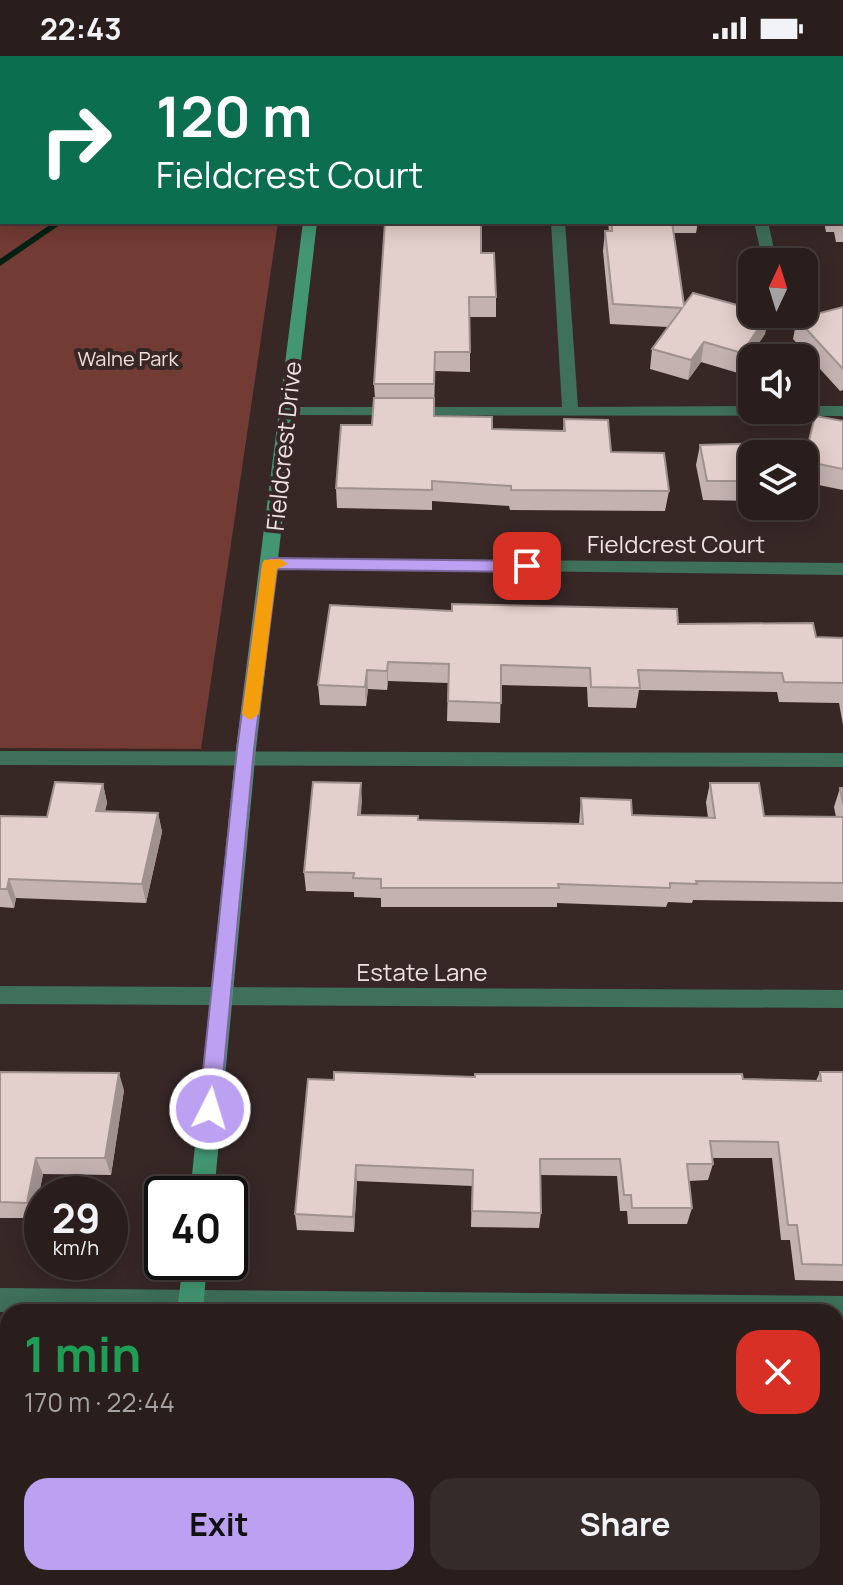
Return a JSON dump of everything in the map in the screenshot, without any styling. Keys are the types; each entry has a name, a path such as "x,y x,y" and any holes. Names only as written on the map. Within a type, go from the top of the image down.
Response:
{"street":[{"name":"Fieldcrest Drive","path":"204,1176 246,759 310,224"},
{"path":"558,224 570,411"},
{"path":"761,224 767,248"},
{"path":"286,412 843,411"},
{"name":"Fieldcrest Court","path":"270,564 843,569"},
{"path":"0,758 843,760"},
{"name":"Estate Lane","path":"0,995 843,999"},
{"path":"191,1304 193,1280"},
{"path":"0,1300 109,1304"}],"green space":[{"name":"Walne Park","path":"0,224 278,224 201,749 0,748"}],"building":[{"path":"385,224 481,224 481,253 494,253 496,297 469,297 470,352 435,352 434,384 374,384"},
{"path":"612,224 672,224 684,305 693,293 738,305 738,328 759,328 748,344 738,344 738,352 704,342 691,360 652,349 682,308 613,304 605,231 612,231"},
{"path":"843,307 843,369 805,328 818,328 818,314"},
{"path":"374,398 434,398 434,416 492,417 492,429 565,431 564,419 608,420 611,452 664,453 669,491 511,490 511,486 432,481 432,490 336,488 341,425 372,425"},
{"path":"818,417 843,421 843,469 818,464 818,440 809,440 813,424 818,424"},
{"path":"738,444 738,481 707,481 700,445"},
{"path":"452,604 677,609 678,624 813,623 816,637 843,638 843,683 784,682 782,673 638,670 640,688 591,687 590,668 501,665 501,703 448,701 449,664 388,662 387,671 367,670 365,687 318,685 330,605 452,611"},
{"path":"55,782 103,784 96,811 158,813 142,884 9,879 7,889 0,889 0,816 47,817"},
{"path":"313,782 361,783 358,815 418,816 418,820 583,824 581,798 631,800 632,815 715,818 710,783 759,783 764,816 843,817 843,883 696,881 697,884 670,883 670,888 558,884 559,888 381,888 381,879 353,878 354,873 304,872"},
{"path":"0,1072 119,1073 105,1158 36,1158 32,1176 24,1176 24,1203 0,1202"},
{"path":"334,1072 475,1077 475,1074 742,1074 743,1079 821,1081 820,1072 843,1072 843,1265 802,1264 797,1225 788,1225 778,1142 710,1141 713,1164 687,1164 692,1208 632,1208 631,1195 624,1195 620,1159 540,1159 541,1213 472,1211 473,1170 356,1165 353,1217 295,1214 308,1079 334,1080"}],"waterway":[{"path":"0,263 57,224"}],"slow traffic":[{"path":"250,714 270,564 280,564"}],"route":[{"path":"210,1109 246,749 270,564 527,566"}]}
